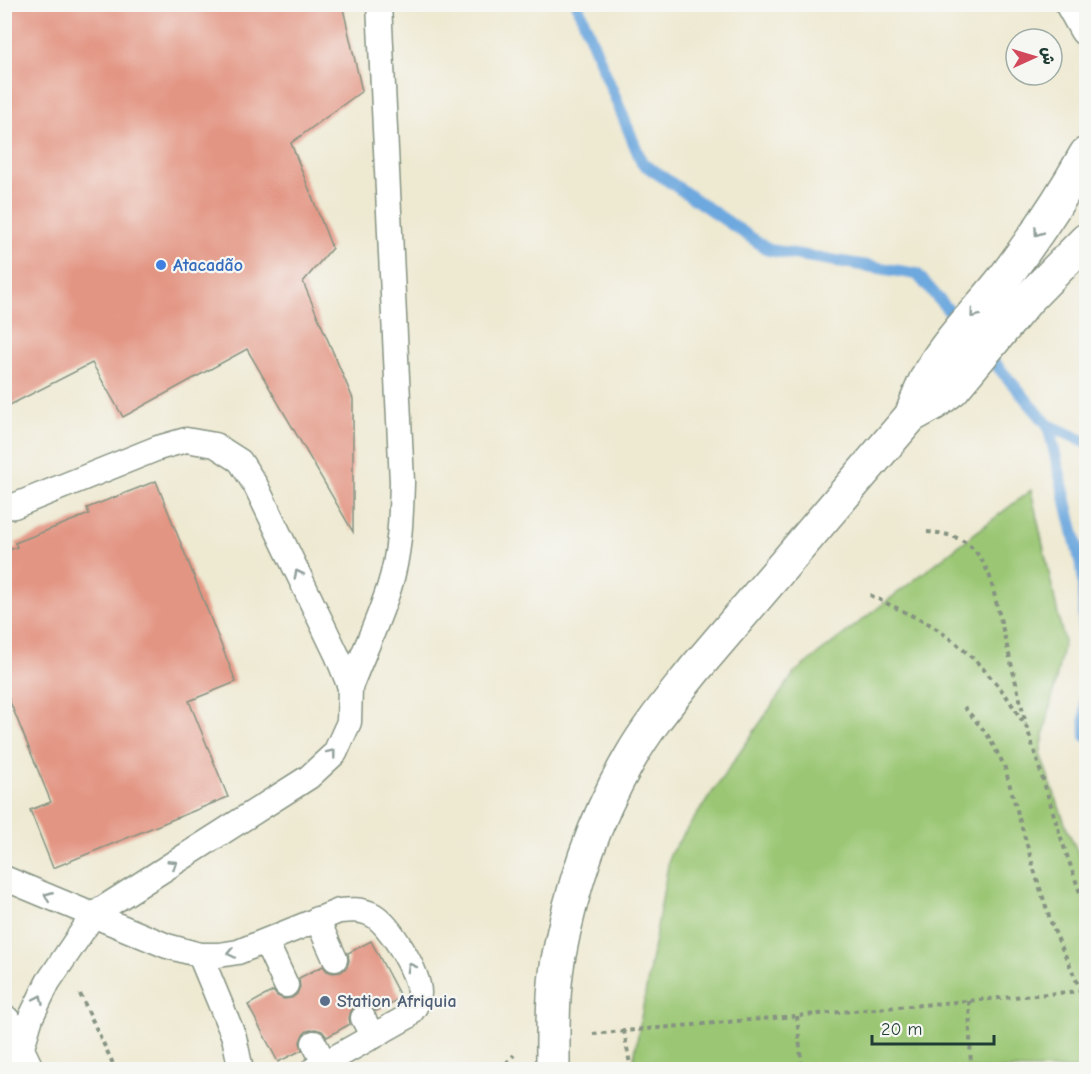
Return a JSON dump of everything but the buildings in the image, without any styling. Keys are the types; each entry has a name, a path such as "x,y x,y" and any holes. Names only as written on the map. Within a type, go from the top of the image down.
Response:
{"main road":[{"path":"1072,4 1086,29"},
{"path":"911,416 931,370 1038,232 1086,154"},
{"path":"553,1070 553,1016 558,962 569,909 585,856 605,806 630,758 660,712 694,669 911,416 953,389 1028,299 1086,240"},
{"path":"4,1022 24,1062"}],"lane":[{"path":"24,1062 31,1017 48,981 94,914 309,777 335,753 349,722 350,687 390,587 401,516 402,482 379,4"},
{"path":"4,507 14,506 158,448 186,440 215,445 240,461 256,486 350,687"},
{"path":"4,878 166,946 200,955 238,952 339,911 356,909 372,914 386,925 418,981 419,995 415,1008 407,1017 368,1027 317,1059"},
{"path":"317,919 336,959"},
{"path":"266,942 286,985"},
{"path":"200,955 234,1037 241,1070"}],"path":[{"path":"927,532 950,535 964,540 976,550 985,563 1027,728 1086,910"},
{"path":"870,595 931,625 956,643 979,664 1005,694 1027,728"},
{"path":"964,707 987,734 1004,765 1053,928 1086,1002"},
{"path":"63,957 116,1070"},
{"path":"593,1034 1081,991"},
{"path":"969,1001 972,1070"},
{"path":"797,1016 802,1070"},
{"path":"624,1031 631,1070"}],"green space":[{"path":"1031,490 1064,642 1040,754 1067,829 1086,870 1086,1069 632,1069 670,854 795,672"}],"waterway":[{"path":"577,4 642,163 769,250 917,274 963,327"},
{"path":"986,353 1048,425 1083,573 1086,736"},
{"path":"1048,425 1086,442"}],"place":[{"name":"Atacadão","path":"161,265"},
{"name":"Station Afriquia","path":"325,1001"}]}
